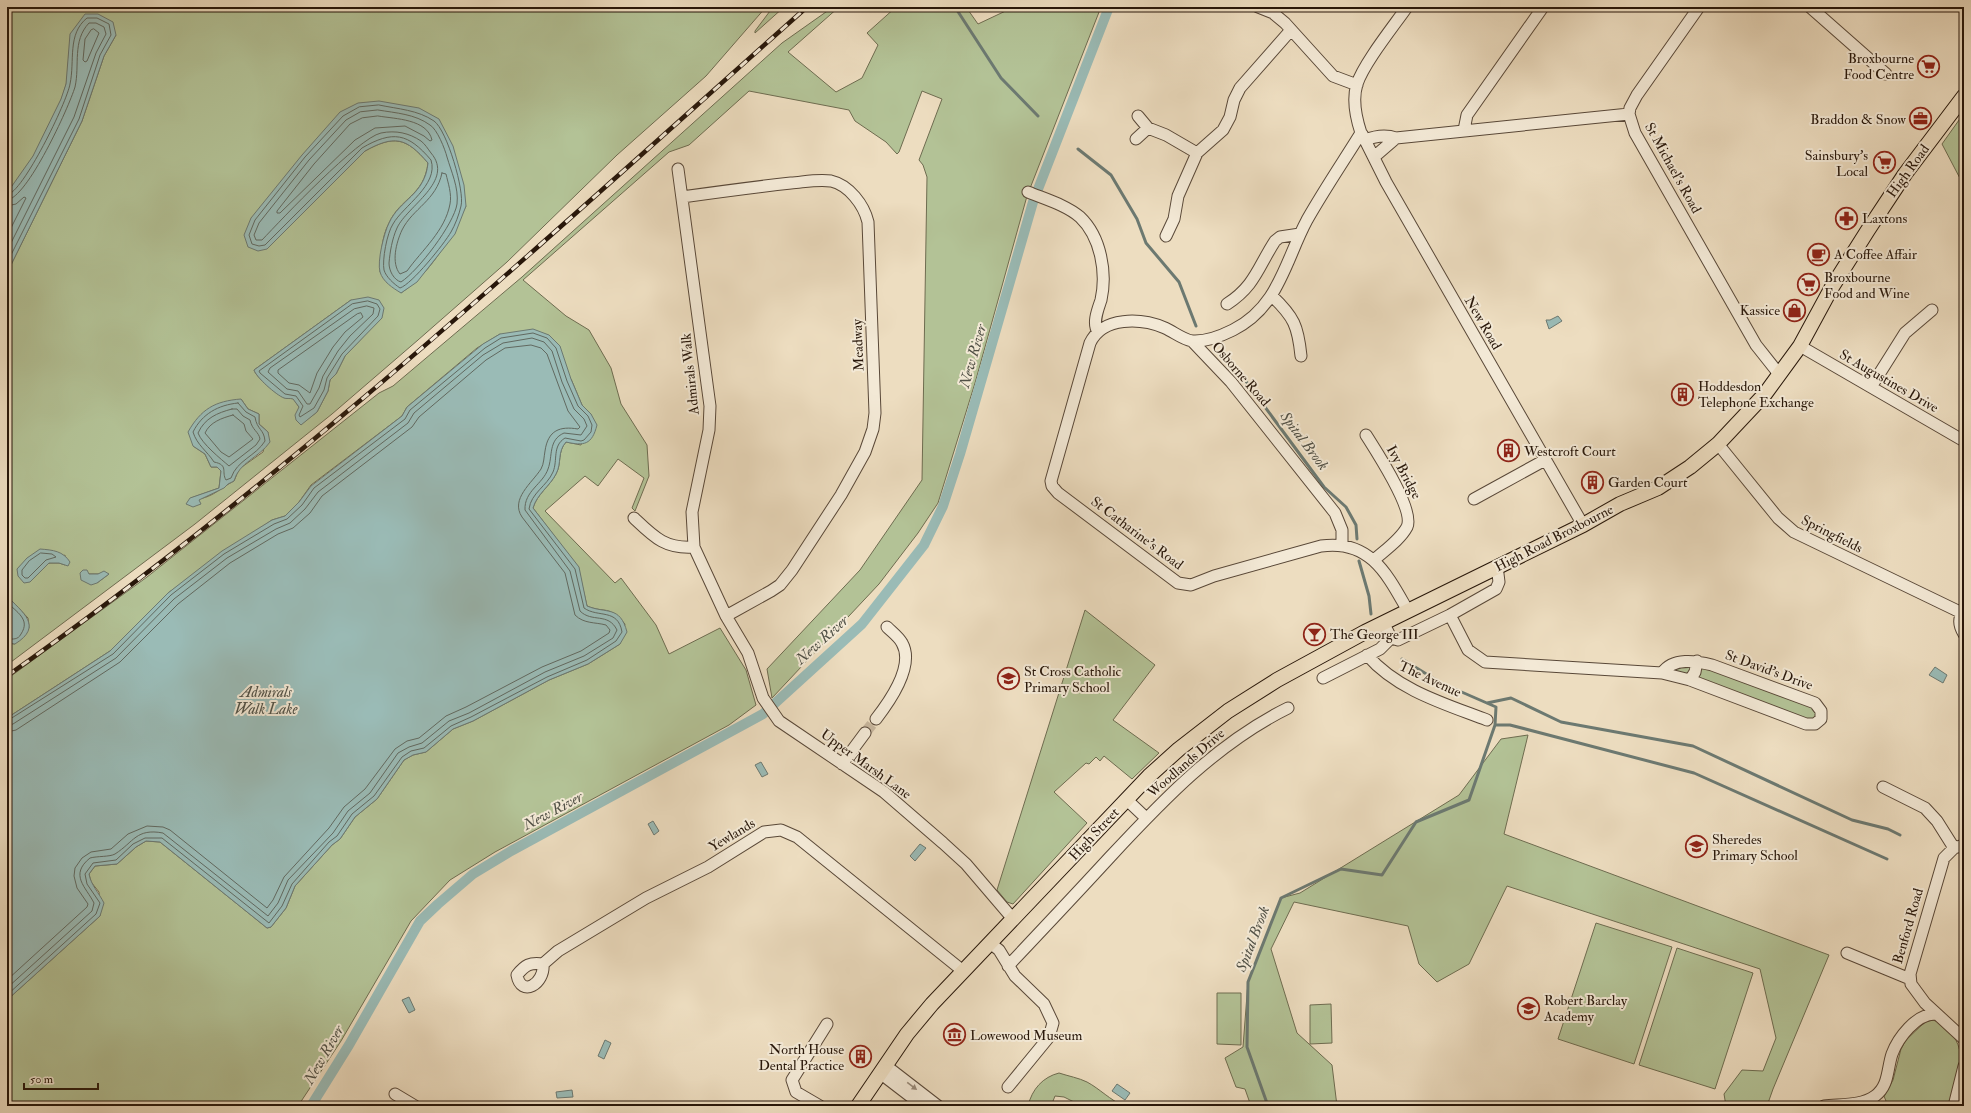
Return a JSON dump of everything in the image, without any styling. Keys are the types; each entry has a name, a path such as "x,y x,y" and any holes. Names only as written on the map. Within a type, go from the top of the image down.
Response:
{"main road":[{"name":"High Road","path":"1718,444 1765,394 1800,346 1832,287 1875,218 1905,174 1964,96"},
{"name":"High Road Broxbourne","path":"1384,624 1497,566 1583,525 1620,504 1658,488 1690,467 1718,444"},
{"name":"High Street","path":"858,1106 882,1069 922,1015 1126,799 1179,748 1247,699 1290,673 1384,624"}],"street":[{"path":"1258,7 1279,18 1333,76 1357,85 1366,66 1407,7"},
{"path":"1464,130 1467,115 1543,7"},
{"path":"1629,114 1630,108 1637,95 1699,7"},
{"path":"1810,7 1886,74"},
{"path":"1166,236 1174,219 1178,196 1197,153 1226,124 1236,94 1249,76 1291,30"},
{"name":"New Road","path":"1357,85 1356,112 1363,136 1386,182 1583,525"},
{"name":"St Michael's Road","path":"1363,136 1388,136 1396,138 1629,114 1635,134 1725,292 1756,345 1779,374"},
{"path":"1138,116 1148,128 1166,135 1197,153"},
{"path":"1136,139 1148,128"},
{"path":"1028,192 1058,204 1075,213 1083,221 1094,240 1102,260 1104,283 1095,323 1098,332 1115,323 1134,321 1159,326 1192,341 1214,337 1241,326 1259,311 1272,296 1300,234 1317,204 1363,136"},
{"path":"1374,157 1396,138"},
{"name":"Admirals Walk","path":"678,169 710,406 709,430 692,512 694,547 726,616"},
{"name":"Meadway","path":"682,197 772,185 832,181 848,191 861,204 868,222 876,413 869,444 841,496 787,577 771,591 726,616"},
{"path":"1227,304 1255,278 1275,241 1280,237 1300,234"},
{"path":"1272,296 1296,324 1301,356"},
{"path":"1871,387 1905,333 1932,310"},
{"name":"St Catharine's Road","path":"1098,332 1090,343 1052,479 1052,486 1056,490 1182,585 1191,585 1214,576 1321,546 1342,546 1367,554 1374,560 1390,578 1408,611"},
{"name":"Osborne Road","path":"1192,341 1231,382 1335,513 1342,530 1342,546"},
{"name":"St Augustines Drive","path":"1800,346 1964,441"},
{"name":"Ivy Bridge","path":"1366,435 1402,498 1409,517 1407,527 1374,560"},
{"name":"Springfields","path":"1718,444 1778,518 1794,532 1963,612 1960,621 1961,629 1964,634"},
{"path":"1474,499 1545,460"},
{"path":"634,518 663,543 675,547 694,547"},
{"path":"1384,624 1391,638 1394,640 1402,639 1450,615 1496,589 1499,582 1497,566"},
{"name":"St David's Drive","path":"1450,615 1468,650 1485,662 1662,673 1690,680 1806,724 1815,724 1821,718 1822,711 1815,703 1712,665 1697,661 1681,662 1668,667 1662,673"},
{"name":"Upper Marsh Lane","path":"726,616 748,653 763,698 777,719 884,792 966,864 1013,919"},
{"path":"876,719 886,706 902,678 906,659 902,644 887,627"},
{"name":"The Avenue","path":"1323,678 1384,646 1391,638"},
{"name":"The Avenue","path":"1367,655 1382,671 1403,684 1487,720"},
{"path":"1690,680 1695,672 1697,661"},
{"name":"Woodlands Drive","path":"1008,966 1146,818 1212,756 1244,732 1288,708"},
{"path":"842,764 865,733"},
{"path":"1883,787 1925,808 1959,846"},
{"name":"Woodlands Drive","path":"1126,799 1146,818"},
{"name":"Yewlands","path":"542,964 558,951 646,898 708,867 764,832 781,830 797,836 963,971"},
{"name":"Benford Road","path":"1959,846 1944,858 1911,969 1910,979 1918,994 1935,1014 1940,1016 1964,1040"},
{"path":"990,943 999,950 1014,976 1044,1004 1053,1024 1049,1037 1008,1087"},
{"name":"Benford Road","path":"1847,953 1910,979"},
{"path":"1824,1106 1858,1103 1878,1093 1885,1083 1892,1055 1898,1042 1921,1018 1935,1014"},
{"path":"820,1106 796,1092 792,1080 827,1024"},
{"path":"1954,1106 1964,1066"},
{"path":"882,1069 922,1106"},
{"path":"882,1069 938,1106"},
{"path":"395,1094 415,1106"}],"green space":[{"path":"7,7 766,7 706,76 617,155 507,262 418,340 332,414 195,524 7,665 7,643 15,644 29,628 28,618 7,596 7,273 82,121 104,56 116,35 69,52 67,81 56,113 34,156 7,193","holes":["379,101 466,206 439,254 431,265 401,293 380,272 383,241 386,229 394,215 422,183 426,174 428,163 420,154 406,144 399,141 384,142 365,151 267,249","351,300 381,318 345,356 336,374 330,380 328,391 317,412 301,424 299,407 293,398 284,398 262,381 254,370","241,399 248,409 259,414 259,424 268,432 263,452 239,469 234,481 214,494 197,499 191,498 219,488 221,471 217,467 211,467 205,454 193,446","65,555 65,565 59,563 49,563","89,574 109,574 97,583"]},
{"path":"773,7 784,7 755,33 755,31"},
{"path":"833,7 839,7 788,52 836,92 862,78 878,45 867,33 896,7 966,7 978,24 1014,7 1101,7 1027,196 975,383 938,503 918,533 879,584 772,698 767,669 860,570 922,480 927,177 923,165 919,160 942,99 922,91 897,154 886,142 855,121 849,110 749,91 689,145 669,152 523,280 566,316 589,330 611,368 621,404 647,445 649,476 635,511 632,508 644,478 618,459 598,486 585,476 545,511 615,583 621,578 656,625 669,654 720,628 746,670 756,705 729,725 495,852 450,880 411,921 341,1041 298,1106 7,1106 7,1000 100,916 99,892 91,882 89,874 95,866 117,864 136,847 146,841 160,842 267,928 271,927 286,908 295,886 332,845 340,839 355,817 377,799 404,760 413,755 426,752 453,729 473,721 549,680 588,664 620,644 625,624 607,610 587,606 578,567 533,508 537,498 558,470 561,450 566,442 581,445 591,414 582,405 571,379 500,334 477,348 407,407 402,416 311,485 299,502 285,516 272,520 168,593 110,651 7,718 7,679 147,577 379,393 393,386 522,277 782,43"},
{"path":"1964,113 1964,186 1942,144"},
{"path":"1085,610 1155,665 1113,720 1159,753 1132,779 1104,756 1100,761 1096,757 1089,764 1086,763 1054,792 1087,823 1013,904 1007,902 997,890"},
{"path":"1688,664 1692,669 1687,675 1674,671 1674,670"},
{"path":"1701,666 1813,706 1817,716 1811,721 1698,679 1697,676"},
{"path":"1528,735 1504,834 1829,955 1767,1106 1726,1106 1724,1094 1742,1070 1763,1071 1776,1038 1760,969 1507,886 1469,964 1437,982 1419,964 1408,926 1294,902 1271,949 1297,1033 1332,1065 1337,1106 1251,1106 1245,1089 1236,1087 1225,1058 1243,1047 1248,982 1281,898 1300,893 1459,795 1501,739"},
{"path":"1596,923 1672,947 1634,1064 1558,1039"},
{"path":"1677,948 1753,973 1715,1089 1639,1065"},
{"path":"1217,993 1241,993 1241,1045 1217,1044"},
{"path":"1331,1004 1332,1043 1310,1044 1310,1005"},
{"path":"1933,1020 1942,1025 1956,1040 1961,1058 1959,1077 1951,1106 1888,1106 1884,1096 1893,1080 1901,1049 1906,1040 1925,1022"},
{"path":"1059,1073 1087,1082 1114,1101 1124,1106 1082,1106 1064,1097 1055,1096 1051,1106 1028,1106 1035,1089 1048,1077"}],"water":[{"path":"85,14 98,14 113,22 116,35 104,56 82,121 7,273 7,193 33,156 61,99 66,84 70,34"},
{"path":"379,101 419,108 439,119 453,146 464,185 466,206 455,234 417,282 401,293 386,282 381,276 379,267 385,233 389,223 399,208 417,190 426,174 428,163 413,148 399,141 384,142 365,151 267,249 258,251 248,247 244,235 251,218 302,155 340,112 358,103"},
{"path":"368,297 379,300 384,308 382,318 345,356 336,374 330,380 328,391 317,412 301,425 296,420 295,415 299,407 293,399 280,396 262,381 254,370 351,300"},
{"path":"1558,316 1562,321 1549,329 1546,320 1550,320"},
{"name":"Admirals Walk Lake","path":"533,329 549,335 560,346 571,379 582,405 591,414 597,425 593,437 590,440 582,444 566,442 561,450 559,466 556,474 537,498 533,508 579,567 587,606 612,612 616,614 624,623 627,632 620,644 588,664 549,680 473,721 453,729 426,752 413,755 404,760 377,799 355,817 340,839 332,845 295,886 286,908 271,927 267,928 160,842 146,841 136,847 117,864 95,866 89,874 93,885 104,903 100,916 7,1000 7,718 110,651 168,593 222,551 272,520 285,516 299,502 311,486 402,416 407,407 483,344 500,334"},
{"path":"241,399 248,409 259,414 259,424 268,432 270,442 240,469 234,481 224,488 199,500 201,504 193,507 186,504 190,498 219,488 221,471 217,467 211,467 205,454 193,446 188,432 198,417 216,404"},
{"path":"40,549 61,553 70,562 68,566 59,563 49,563 30,582 24,583 18,576 17,569 27,558"},
{"path":"83,570 87,570 89,574 98,574 104,571 109,574 97,583 91,585 81,580 80,573"},
{"path":"7,596 24,613 28,619 29,625 28,631 24,637 15,644 7,643"},
{"path":"1935,667 1947,675 1943,683 1929,675"},
{"path":"761,762 768,774 762,777 755,765"},
{"path":"653,821 659,831 654,835 648,824"},
{"path":"920,844 926,848 915,861 910,856"},
{"path":"409,997 415,1010 409,1013 402,1000"},
{"path":"605,1040 611,1043 604,1059 598,1056"},
{"path":"1117,1084 1130,1093 1125,1100 1112,1091"},
{"path":"572,1090 573,1097 557,1098 556,1092"}],"waterway":[{"name":"Spital Brook","path":"955,7 1001,78 1038,116"},
{"name":"New River","path":"311,1106 349,1045 420,921 438,904 473,874 511,851 763,714 862,624 924,545 943,506 960,454 1033,202 1109,7"},
{"name":"Spital Brook","path":"1078,149 1111,175 1137,219 1146,243 1179,282 1196,326"},
{"name":"Spital Brook","path":"1228,357 1324,487 1346,507 1356,525 1357,539"},
{"name":"Spital Brook","path":"1359,561 1369,596 1371,614"},
{"name":"Spital Brook","path":"1268,1106 1247,1047 1248,982 1281,898 1341,869 1382,875 1416,822 1469,800 1495,725 1496,707 1441,683 1402,659"},
{"path":"1487,703 1511,698 1561,722 1693,746 1852,820 1888,829 1900,835"},
{"path":"1495,725 1510,725 1694,773 1887,859"}],"tunnel":[{"path":"865,733 876,719"}],"railway":[{"path":"7,676 113,599 216,519 317,437 515,267 807,7"}],"place":[{"name":"Broxbourne Food Centre","path":"1929,66"},
{"name":"Braddon & Snow","path":"1921,119"},
{"name":"Sainsbury's Local","path":"1884,163"},
{"name":"Laxtons","path":"1846,218"},
{"name":"A Coffee Affair","path":"1818,254"},
{"name":"Broxbourne Food and Wine","path":"1808,285"},
{"name":"Kassice","path":"1795,310"},
{"name":"Hoddesdon Telephone Exchange","path":"1682,394"},
{"name":"Westcroft Court","path":"1509,451"},
{"name":"Garden Court","path":"1593,482"},
{"name":"The George III","path":"1315,634"},
{"name":"St Cross Catholic Primary School","path":"1009,679"},
{"name":"Sheredes Primary School","path":"1696,847"},
{"name":"Robert Barclay Academy","path":"1529,1008"},
{"name":"Lowewood Museum","path":"954,1035"},
{"name":"North House Dental Practice","path":"860,1057"}]}
